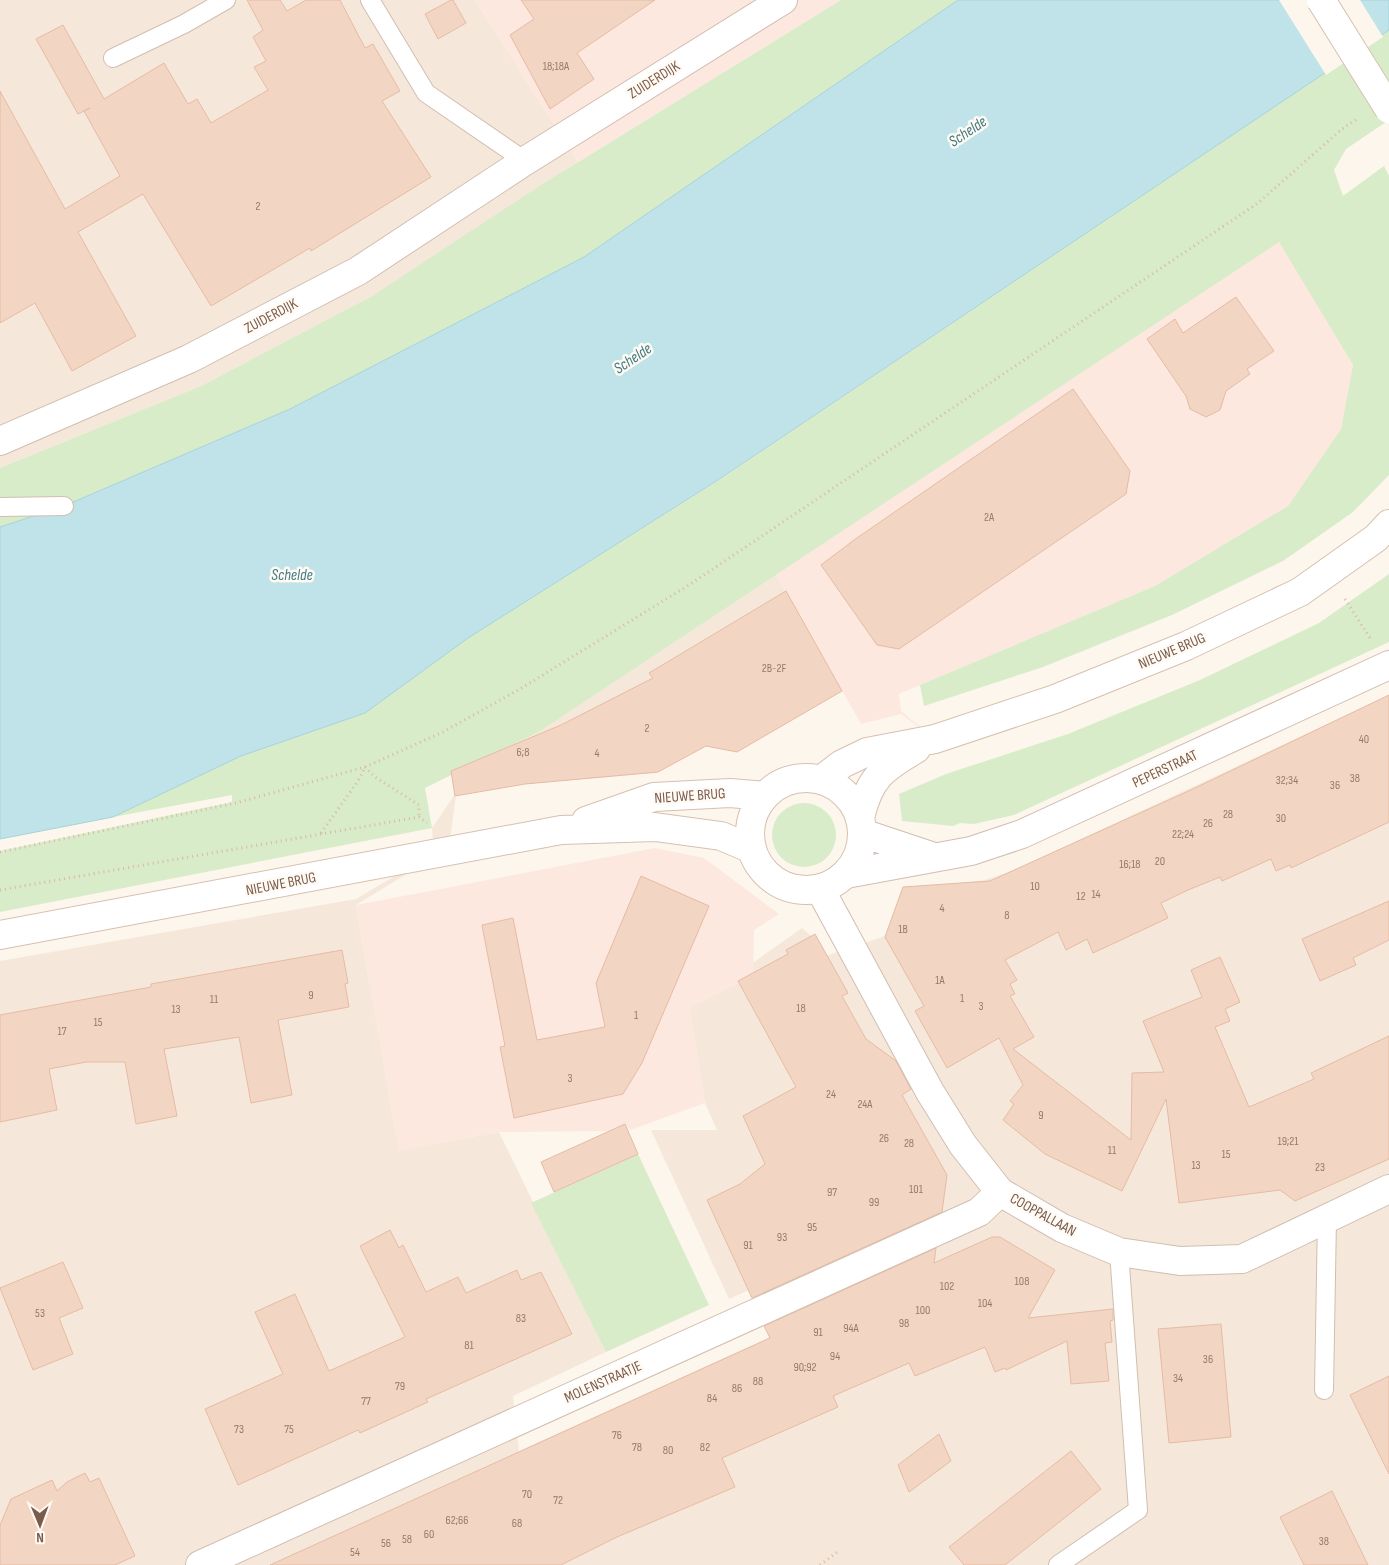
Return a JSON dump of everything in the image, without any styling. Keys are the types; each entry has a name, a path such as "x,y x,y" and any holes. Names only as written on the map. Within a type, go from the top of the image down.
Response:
{"street":[{"name":"ZUIDERDIJK","path":"0,441 188,359 358,270 525,161 783,0"},
{"path":"1321,0 1377,111"},
{"name":"NIEUWE BRUG","path":"821,780 842,764 867,752 935,739 1055,699 1186,646 1300,592 1376,538 1389,524"},
{"name":"PEPERSTRAAT","path":"846,874 971,852 1022,834 1388,665"},
{"name":"NIEUWE BRUG","path":"820,889 846,874 858,855 864,798 873,782 887,766 935,739"},
{"path":"820,889 803,890 794,888 770,878 759,865 752,849 750,830 755,812 765,796 778,786 791,780 821,780 845,794 861,826"},
{"name":"NIEUWE BRUG","path":"561,830 654,797 730,793 765,796"},
{"name":"PEPERSTRAAT","path":"861,826 935,857"},
{"name":"NIEUWE BRUG","path":"0,935 561,830 655,827 721,836 752,849"},
{"name":"COOPPALLAAN","path":"820,889 930,1092 963,1145 1000,1192 1062,1228 1119,1252 1180,1260 1242,1259 1389,1189"},
{"name":"MOLENSTRAATJE","path":"200,1565 979,1212 1000,1192"}],"lane":[{"path":"112,58 184,24 226,0"},
{"path":"370,0 426,93 525,161"},
{"path":"0,507 64,506"},
{"path":"1324,1390 1327,1218"},
{"path":"1058,1565 1138,1510 1119,1252"}],"path":[{"path":"0,852 236,804 365,767 443,732 520,689 689,585 1258,203 1342,129 1377,111"},
{"path":"1328,572 1388,665"},
{"path":"365,767 375,777 419,805 419,817"},
{"path":"320,834 358,781 365,767"},
{"path":"0,890 419,817 458,849"},
{"path":"820,1565 840,1550"}],"shaded area":[{"path":"0,0 475,0 578,162 372,296 201,386 0,468"},
{"path":"475,0 841,0 578,162"},
{"path":"1279,241 1353,365 1341,429 1288,506 1155,586 899,694 901,711 935,739 901,714 861,724 776,574"},
{"path":"776,574 842,691 737,752 714,747 711,742 655,773 525,784 456,795 449,848 356,905 399,1150 499,1132 606,1352 513,1396 519,1451 805,1321 782,1275 729,1299 651,1130 717,1130 705,1103 689,1008 802,928 810,935 823,957 885,936 903,887 981,881 1013,871 1389,695 1389,1565 0,1565 0,961 356,899 434,853 432,828 455,794 449,764 629,670"},
{"path":"655,848 704,858 779,914 754,930 753,976 689,1008 705,1103 630,1130 625,1124 610,1131 498,1132 399,1151 356,905"}],"green space":[{"path":"841,0 958,0 584,257 290,409 64,506 0,527 0,468 201,386 372,296 541,185"},
{"path":"1389,30 1389,120 1346,149 1334,170 1343,196 1384,166 1389,176 1389,475 1353,512 1283,561 1172,615 1043,667 924,706 920,685 1155,586 1288,506 1341,429 1353,365 1279,242 540,731 425,788 432,828 0,912 0,851 232,802 232,795 113,817 241,756 365,713 468,638 719,480"},
{"path":"1389,574 1389,642 1014,815 974,824 960,823 953,826 902,821 899,794 946,774 1068,734 1200,680 1319,623"},
{"path":"804,803 822,809 830,817 836,835 830,853 822,861 804,867 786,861 778,853 772,835 778,817 786,809"},
{"path":"638,1154 709,1305 606,1352 531,1203"}],"water":[{"name":"Schelde","path":"958,0 1389,0 1389,30 718,480 468,638 365,713 241,756 113,817 0,839 0,527 64,506 290,409 584,257"}],"pier":[{"path":"1279,0 1360,0 1383,37 1326,75"}],"building":[{"path":"247,0 280,0 287,11 306,0 340,0 365,48 373,44 400,91 382,101 431,177 311,251 310,248 211,306 143,194 78,232 136,336 72,371 35,303 0,323 0,91 65,209 120,176 84,111 78,114 36,39 63,25 104,99 164,63 188,104 197,99 211,123 268,90 254,67 266,61 253,37 263,30"},
{"path":"453,0 466,23 438,39 425,14"},
{"path":"521,0 655,0 577,53 594,79 550,109 510,35 534,19"},
{"path":"1236,297 1274,351 1247,369 1250,374 1226,391 1220,410 1206,417 1190,409 1186,396 1147,339 1175,319 1183,333"},
{"path":"1073,389 1130,471 1126,494 899,649 877,645 821,565 854,540"},
{"path":"786,591 842,691 737,752 706,746 658,772 525,784 455,796 451,771 561,725 653,678 649,673"},
{"path":"1389,695 1389,822 1291,868 1290,865 1276,871 1271,859 1222,881 1220,877 1188,890 1161,903 1168,918 1093,953 1087,939 1066,950 1058,932 1005,960 1017,980 1010,984 1015,994 1010,996 1034,1037 1013,1049 1131,1140 1132,1073 1164,1072 1143,1021 1202,997 1191,970 1220,957 1240,1002 1225,1009 1230,1021 1215,1027 1249,1107 1314,1079 1311,1073 1389,1036 1389,1159 1295,1201 1280,1190 1179,1203 1166,1099 1122,1191 1045,1154 1003,1120 1014,1104 1010,1101 1023,1085 999,1038 947,1068 915,1011 924,1006 885,937 903,887 990,881 1195,788"},
{"path":"641,876 709,906 642,1063 623,1094 514,1118 500,1047 505,1046 482,925 513,918 537,1040 605,1027 596,983"},
{"path":"1389,901 1389,940 1353,958 1356,965 1320,981 1302,939"},
{"path":"815,934 848,993 842,996 866,1039 896,1061 911,1089 902,1095 947,1175 942,1212 752,1298 707,1200 740,1184 765,1164 743,1116 796,1087 738,981 788,954 786,950"},
{"path":"342,950 348,983 345,984 349,1007 278,1020 292,1095 251,1103 239,1037 164,1049 177,1116 136,1124 125,1062 86,1062 49,1069 57,1110 0,1122 0,1015 151,987 151,984"},
{"path":"625,1124 638,1154 554,1192 541,1162"},
{"path":"390,1230 399,1248 403,1245 426,1292 458,1277 466,1293 517,1270 521,1280 541,1272 572,1334 426,1399 428,1402 360,1433 358,1430 238,1485 205,1409 283,1374 255,1312 295,1294 329,1371 405,1337 360,1246"},
{"path":"992,1237 1000,1237 1055,1270 1028,1318 1113,1309 1113,1320 1110,1321 1112,1342 1105,1343 1109,1381 1071,1384 1067,1341 1006,1370 1005,1368 995,1372 985,1347 915,1376 909,1363 833,1396 838,1407 722,1458 735,1487 617,1537 561,1565 270,1565 770,1338 764,1326 936,1248 934,1263"},
{"path":"63,1262 83,1308 59,1318 73,1354 33,1370 0,1288"},
{"path":"1221,1324 1231,1437 1169,1443 1158,1329"},
{"path":"1389,1376 1389,1474 1350,1395"},
{"path":"939,1434 951,1461 909,1492 898,1465"},
{"path":"1071,1451 1101,1489 1005,1565 964,1565 949,1547"},
{"path":"85,1473 90,1482 99,1478 135,1556 115,1565 0,1565 0,1525 11,1499 52,1480 57,1491 67,1482"},
{"path":"1332,1491 1368,1565 1304,1565 1280,1517"}]}
